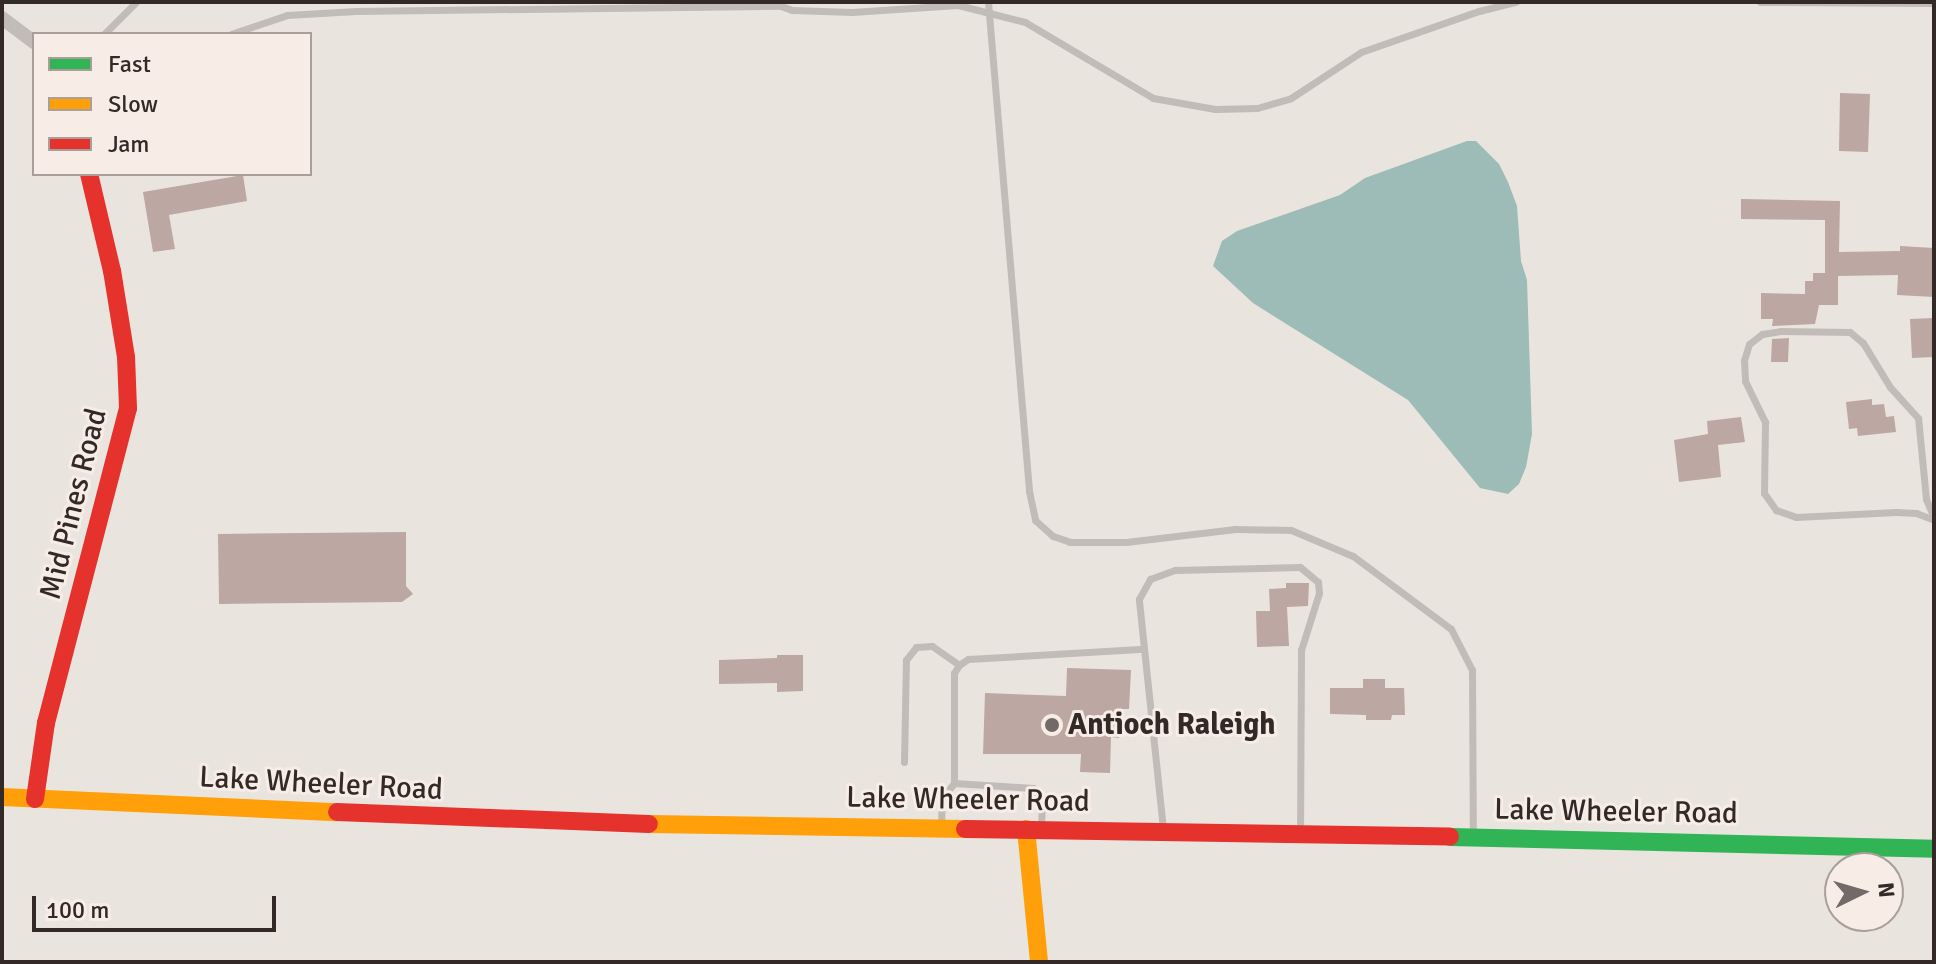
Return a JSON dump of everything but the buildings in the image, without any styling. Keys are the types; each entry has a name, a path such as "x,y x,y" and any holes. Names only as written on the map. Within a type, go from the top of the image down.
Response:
{"street":[{"path":"2,18 32,40"},
{"name":"Mid Pines Road","path":"35,799 46,723 128,408 126,357 112,271 89,176"},
{"name":"Lake Wheeler Road","path":"2,797 509,821 1473,837 1934,849"},
{"path":"1034,830 1039,962"}],"lane":[{"path":"106,32 136,2"},
{"path":"237,32 287,15 356,11 782,4 792,10 852,12 958,5 989,7 1025,22 1153,98 1229,109 1257,108 1291,98 1361,52 1479,11 1516,2"},
{"path":"1760,2 1934,3"},
{"path":"989,7 1029,491 1035,520 1053,536 1070,542 1126,542 1235,529 1291,530 1353,556 1451,629 1472,670 1473,837"},
{"path":"1781,331 1850,332 1863,343 1890,387 1918,418 1926,499 1934,519 1896,512 1796,517 1776,510 1764,493 1765,422 1745,381 1744,360 1749,344 1762,334 1781,331"},
{"path":"1163,833 1139,599 1150,579 1175,570 1300,567 1310,572 1318,582 1319,593 1301,650 1300,835"},
{"path":"904,762 906,660 916,647 932,646 959,665"},
{"path":"941,827 942,798 954,783 954,673 959,665 968,659 1144,649"},
{"path":"954,783 1033,788 1042,805 1034,830"}],"water":[{"path":"1467,141 1476,141 1499,164 1508,182 1517,206 1521,261 1527,280 1532,434 1526,467 1519,484 1508,494 1480,488 1408,400 1253,303 1213,266 1222,241 1237,231 1340,195 1365,178"}],"traffic: fast":[{"path":"1450,837 1934,849"}],"traffic: slow":[{"path":"2,797 337,812"},
{"path":"649,824 965,829"},
{"path":"1026,829 1039,962"}],"traffic: jam":[{"path":"35,799 46,723 128,408 126,357 112,271 89,176"},
{"path":"337,812 649,824"},
{"path":"965,829 1450,837"}],"place":[{"name":"Antioch Raleigh","path":"1052,725"}]}
